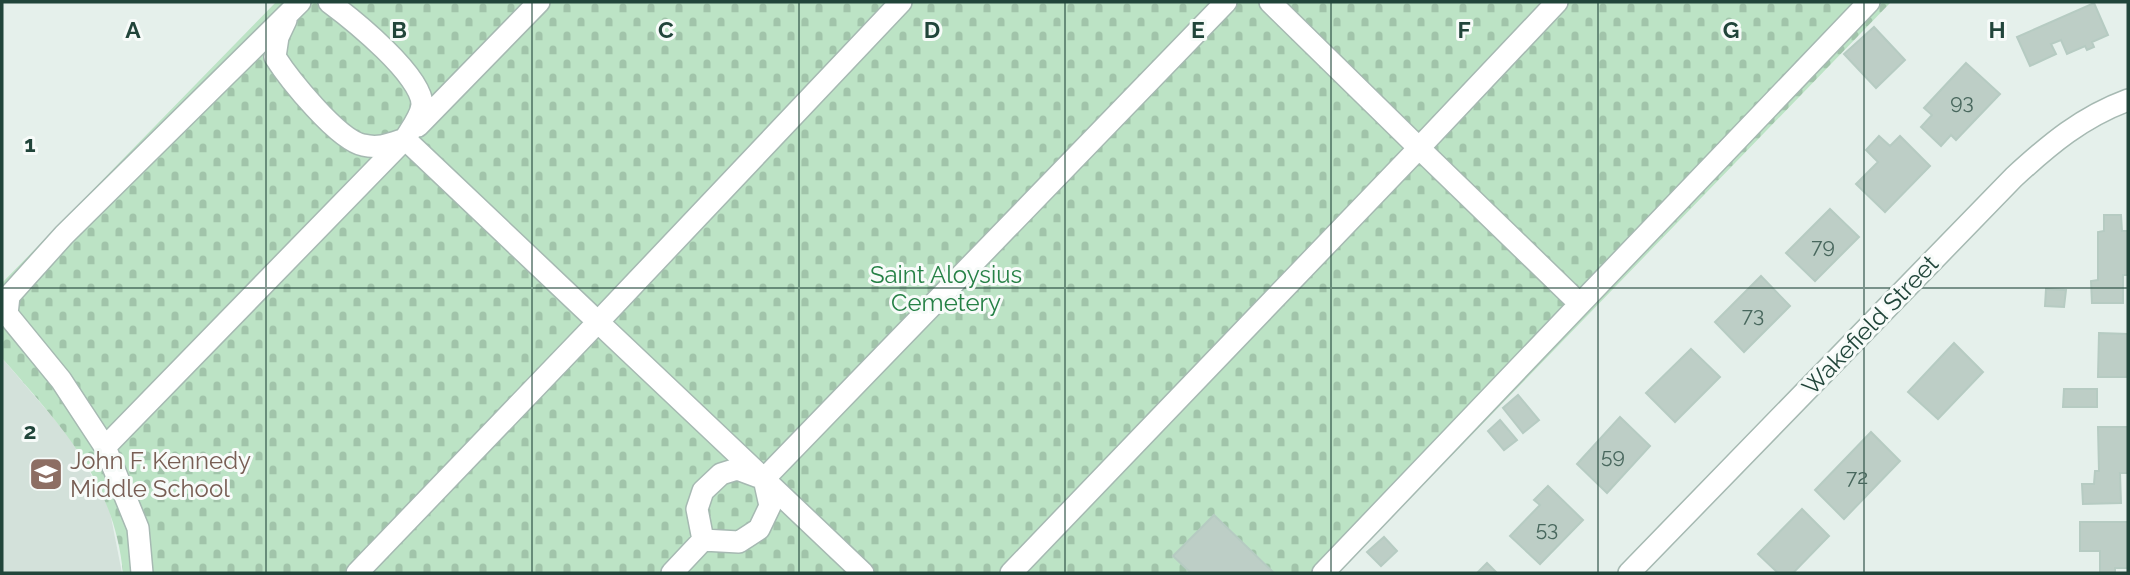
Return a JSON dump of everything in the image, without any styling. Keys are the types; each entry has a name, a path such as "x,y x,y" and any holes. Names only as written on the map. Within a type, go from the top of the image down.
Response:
{"street":[{"path":"142,573 138,528 105,447 61,380 7,314 9,296 64,234 294,7 313,2"},
{"path":"294,7 278,37 275,57 285,74 344,134 360,145 380,148 405,139 422,108 421,92 393,59 329,2"},
{"path":"105,447 539,2"},
{"path":"357,573 901,2"},
{"path":"764,478 1226,2"},
{"path":"1270,2 1580,304"},
{"path":"1011,573 1557,2"},
{"path":"1323,573 1870,2"},
{"name":"Wakefield Street","path":"1629,573 2014,177 2056,139 2088,116 2128,100"},
{"path":"405,139 863,573"},
{"path":"703,540 697,509 704,491 721,474 737,469 764,478"},
{"path":"672,573 703,540 739,542 759,530 770,506 764,478"}],"shaded area":[{"name":"John F. Kennedy Middle School","path":"2,358 72,440 109,507 122,573 2,573"}],"green space":[{"name":"Saint Aloysius Cemetery","path":"276,2 1891,2 1338,573 123,573 118,540 96,482 63,431 2,358 2,283"}],"building":[{"path":"2094,3 2108,35 2092,42 2094,47 2087,50 2085,46 2067,54 2061,40 2051,44 2056,54 2030,66 2017,37"},
{"path":"1874,27 1905,60 1876,88 1844,54"},
{"path":"1966,63 2000,94 1956,140 1951,135 1941,146 1921,127 1932,115 1924,108"},
{"path":"1879,136 1890,146 1900,136 1930,166 1885,212 1856,184 1878,162 1866,150"},
{"path":"1830,209 1859,237 1815,281 1786,253"},
{"path":"2104,215 2121,215 2122,231 2128,231 2128,275 2123,275 2123,303 2092,303 2091,281 2098,280 2098,232 2104,231"},
{"path":"1761,276 1790,306 1744,352 1715,322"},
{"path":"2046,289 2066,290 2064,307 2045,306"},
{"path":"2099,333 2128,334 2128,377 2098,377"},
{"path":"1954,343 1983,372 1938,419 1908,392"},
{"path":"1691,349 1720,377 1675,422 1646,393"},
{"path":"2064,389 2097,389 2097,407 2063,407"},
{"path":"1518,395 1539,420 1523,433 1503,408"},
{"path":"1620,417 1650,446 1607,493 1577,464"},
{"path":"1500,420 1517,440 1504,450 1488,431"},
{"path":"2098,427 2128,427 2128,473 2120,473 2121,503 2083,504 2082,484 2094,484 2095,471 2099,471"},
{"path":"1871,432 1900,461 1844,519 1815,490"},
{"path":"1548,486 1583,520 1540,564 1510,536 1540,505 1534,500"},
{"path":"1802,509 1829,536 1793,573 1778,573 1758,554"},
{"path":"1214,515 1274,573 1191,573 1173,556"},
{"path":"2080,522 2128,522 2128,568 2115,568 2115,573 2100,573 2100,551 2080,551"},
{"path":"1384,537 1397,551 1381,566 1367,552"},
{"path":"1487,563 1497,573 1477,573"}],"place":[{"name":"John F. Kennedy Middle School","path":"46,474"}]}
